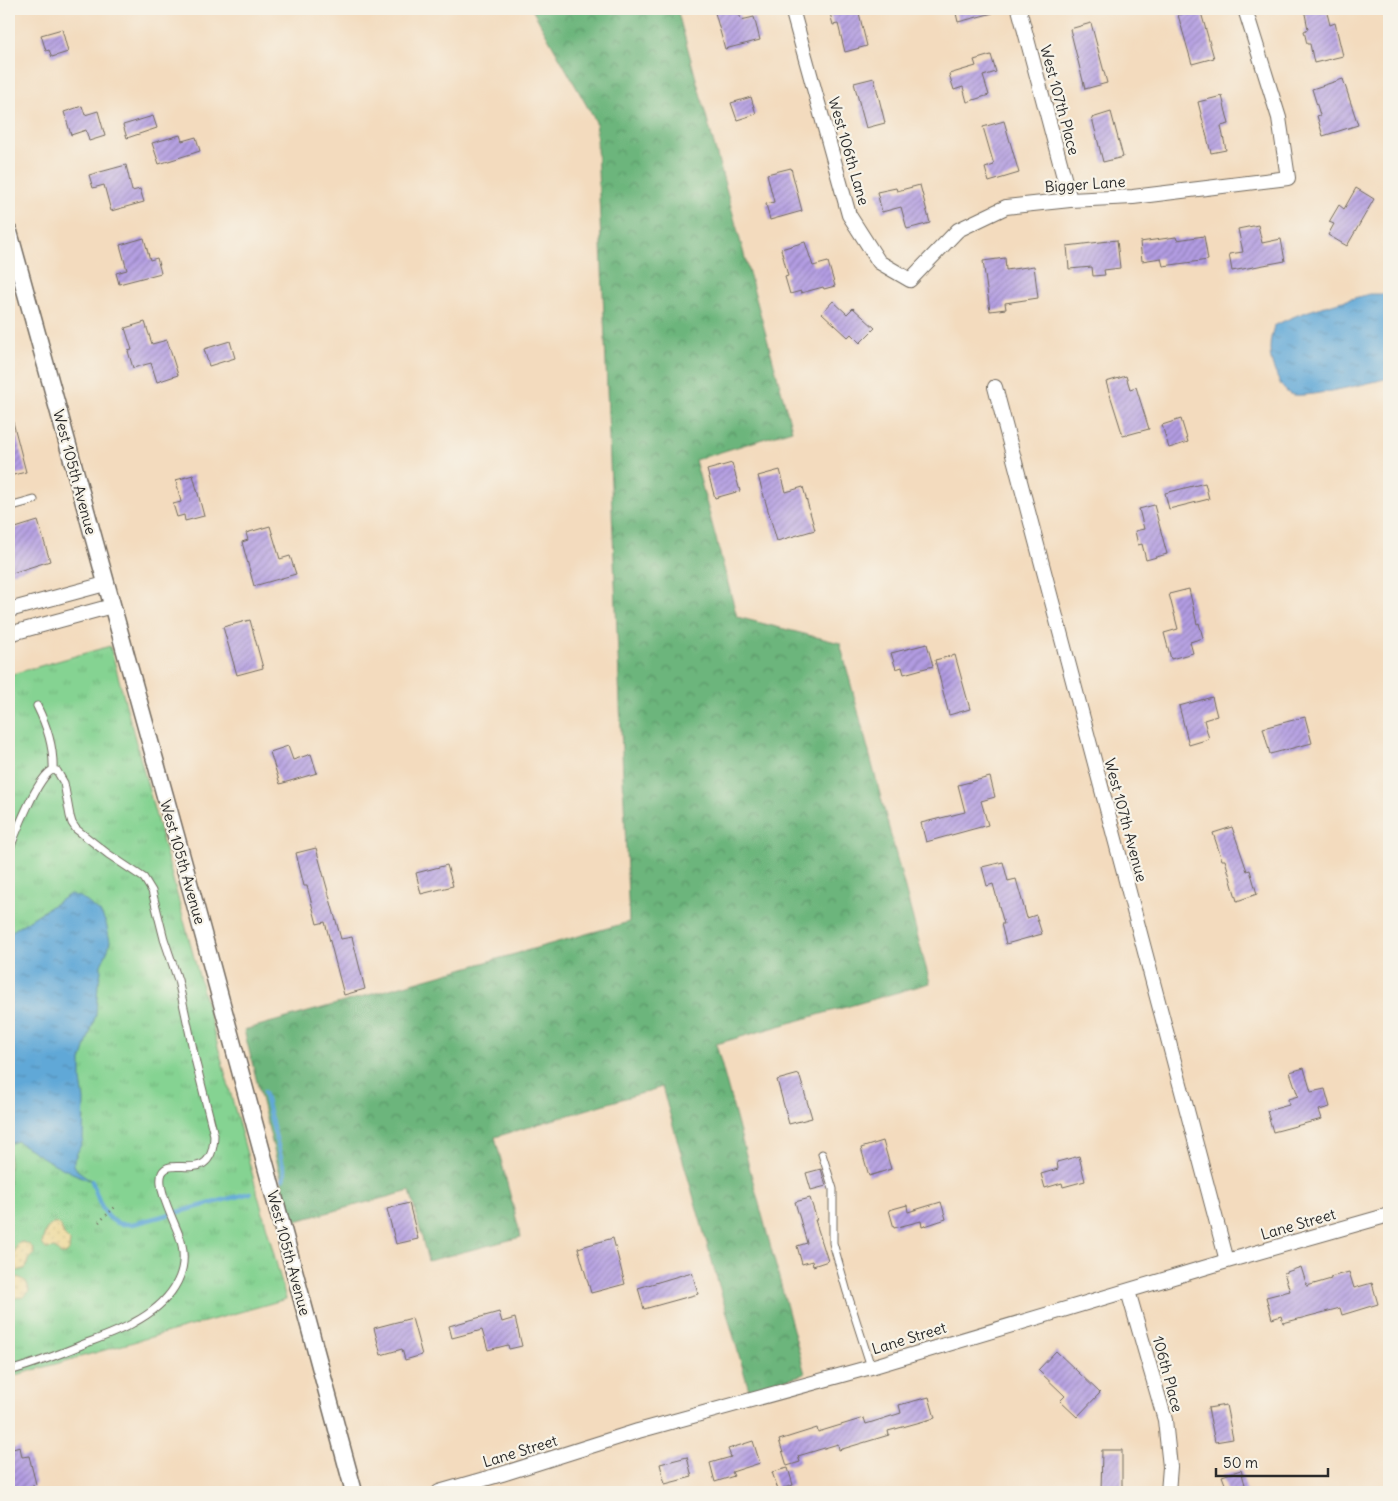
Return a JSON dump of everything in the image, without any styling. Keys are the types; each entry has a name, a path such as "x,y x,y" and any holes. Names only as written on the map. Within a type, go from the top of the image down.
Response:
{"street":[{"name":"West 106th Lane","path":"792,9 849,214 879,262 910,280"},
{"name":"West 107th Place","path":"1018,9 1070,200"},
{"name":"Bigger Lane","path":"910,280 958,230 1006,207 1070,200 1133,197 1288,178 1279,118 1245,9"},
{"name":"West 105th Avenue","path":"9,232 214,975 354,1492"},
{"name":"West 107th Avenue","path":"995,387 1227,1261"},
{"path":"9,610 106,584"},
{"path":"9,634 112,606"},
{"name":"Lane Street","path":"438,1492 638,1431 871,1367 1389,1215"},
{"name":"106th Place","path":"1128,1291 1164,1420 1170,1467 1168,1492"}],"lane":[{"path":"9,507 34,500"},
{"path":"38,706 46,724 50,741 53,770"},
{"path":"9,851 36,790 44,776 53,770"},
{"path":"9,1371 71,1350 132,1324 152,1311 168,1295 178,1282 184,1261 183,1246 162,1190 162,1174 170,1168 204,1164 214,1147 214,1135 178,980 164,939 149,883 76,829 70,816 64,783 57,771 53,770"},
{"path":"822,1154 833,1189 834,1243 847,1292 871,1367"}],"path":[{"path":"99,1222 115,1207"}],"green space":[{"path":"532,9 677,9 792,430 695,460 737,617 840,643 930,983 716,1044 805,1374 749,1390 662,1087 495,1137 521,1237 428,1261 410,1191 292,1222 244,1030 629,922 596,122"},
{"path":"110,646 286,1299 9,1377 9,675"}],"sand":[{"path":"56,1223 60,1225 64,1235 70,1241 69,1251 65,1254 60,1254 55,1248 46,1249 42,1244 48,1228"},
{"path":"22,1242 31,1246 34,1254 28,1260 26,1268 18,1271 12,1266 11,1261 17,1244"},
{"path":"9,1277 16,1277 25,1281 29,1291 24,1297 13,1298 9,1295"}],"water":[{"path":"1369,294 1383,294 1389,300 1389,378 1308,395 1290,394 1287,392 1279,381 1270,355 1270,343 1274,326 1308,311"},
{"path":"70,894 82,898 101,913 106,923 110,941 101,965 96,1014 81,1061 84,1100 83,1140 74,1160 74,1165 77,1170 92,1181 53,1163 17,1141 9,1144 9,933"}],"building":[{"path":"714,9 738,9 741,20 754,17 760,40 725,49"},
{"path":"829,9 858,9 867,46 845,52 838,24 833,25"},
{"path":"955,9 993,9 993,13 958,22"},
{"path":"1200,9 1214,58 1192,64 1178,15"},
{"path":"1304,9 1326,9 1330,25 1335,23 1343,56 1314,63 1310,44 1307,44 1304,31 1308,29"},
{"path":"1091,23 1107,83 1085,89 1070,29"},
{"path":"62,29 68,52 52,57 49,50 46,51 41,35"},
{"path":"991,55 996,72 983,76 989,95 967,102 963,87 954,90 949,74 976,66 974,60"},
{"path":"874,78 885,123 866,128 854,83"},
{"path":"1343,79 1358,125 1323,136 1317,116 1320,115 1312,89"},
{"path":"1222,96 1229,124 1221,126 1226,150 1211,153 1198,102"},
{"path":"751,97 756,114 737,120 731,103"},
{"path":"82,106 85,115 98,111 105,136 89,141 86,130 71,135 64,112"},
{"path":"1111,112 1123,157 1103,162 1092,118"},
{"path":"153,116 157,128 127,138 123,125"},
{"path":"1004,121 1019,173 989,182 985,168 994,165 983,127"},
{"path":"180,135 182,141 196,137 200,151 159,164 152,143"},
{"path":"126,165 132,191 140,189 144,202 111,211 104,185 93,188 89,175"},
{"path":"791,168 802,211 770,220 766,204 774,202 767,174"},
{"path":"920,185 930,223 907,229 901,207 882,212 877,192 896,188 897,191"},
{"path":"1356,188 1374,199 1347,246 1328,235 1334,224 1329,222 1339,205 1344,209"},
{"path":"1258,225 1262,243 1281,239 1285,261 1232,271 1229,254 1243,252 1238,229"},
{"path":"1204,236 1208,260 1163,266 1161,258 1142,261 1140,242 1176,237 1177,240"},
{"path":"144,238 150,260 157,258 161,273 119,284 116,273 127,270 120,245"},
{"path":"1117,240 1120,268 1104,270 1105,275 1093,276 1092,267 1069,269 1067,246"},
{"path":"805,242 813,266 828,262 835,286 790,294 785,277 788,276 781,249"},
{"path":"1005,258 1006,270 1034,266 1038,298 1005,303 1006,309 990,311 983,261"},
{"path":"833,301 847,314 853,308 875,328 860,343 851,334 848,337 822,313"},
{"path":"145,322 152,344 167,340 178,375 157,382 151,363 133,368 128,351 132,350 125,328"},
{"path":"230,341 235,358 209,366 204,349"},
{"path":"1126,376 1130,389 1136,387 1149,429 1123,436 1106,382"},
{"path":"1181,419 1188,442 1169,448 1162,425"},
{"path":"13,422 26,472 9,476 9,423"},
{"path":"732,463 740,491 715,498 707,470"},
{"path":"780,470 786,492 803,487 815,530 777,541 758,476"},
{"path":"193,475 204,516 185,521 184,515 177,517 173,504 181,502 176,480"},
{"path":"1205,483 1209,499 1169,509 1165,493"},
{"path":"1154,505 1167,554 1146,560 1142,544 1138,545 1135,531 1144,529 1139,509"},
{"path":"38,521 50,561 9,574 9,530"},
{"path":"270,526 280,559 290,556 296,574 254,586 242,542 248,540 246,533"},
{"path":"1189,589 1197,624 1199,623 1203,638 1190,642 1193,653 1171,659 1164,633 1178,629 1169,594"},
{"path":"250,620 263,668 237,675 223,627"},
{"path":"927,644 933,666 904,674 902,667 896,669 891,653"},
{"path":"955,655 970,709 949,715 935,660"},
{"path":"1212,697 1217,716 1204,720 1209,739 1189,745 1179,706"},
{"path":"1305,717 1312,743 1270,754 1263,728"},
{"path":"288,746 293,760 311,754 317,773 280,784 270,752"},
{"path":"990,777 995,797 981,801 988,825 926,842 921,823 965,812 958,785"},
{"path":"1232,827 1247,871 1250,870 1257,894 1237,901 1225,860 1222,860 1213,833"},
{"path":"316,848 341,939 352,937 365,989 344,995 325,922 317,924 307,886 304,886 296,853"},
{"path":"1003,862 1008,881 1016,879 1027,918 1036,915 1042,934 1006,944 1001,924 1004,924 993,884 987,886 982,867"},
{"path":"447,865 453,886 421,894 416,873"},
{"path":"1304,1068 1311,1092 1325,1089 1330,1107 1319,1110 1322,1119 1273,1132 1267,1111 1289,1105 1288,1099 1298,1096 1290,1072"},
{"path":"799,1074 812,1118 789,1124 777,1080"},
{"path":"883,1141 891,1169 869,1176 861,1148"},
{"path":"1079,1156 1085,1181 1063,1187 1062,1183 1045,1188 1041,1174 1058,1169 1057,1162"},
{"path":"821,1169 826,1186 811,1190 806,1173"},
{"path":"810,1198 828,1261 813,1266 812,1261 802,1264 797,1246 807,1243 795,1202"},
{"path":"941,1202 946,1219 922,1227 921,1221 894,1228 889,1210 907,1205 908,1212"},
{"path":"409,1203 418,1239 396,1244 387,1209"},
{"path":"613,1238 625,1284 591,1293 578,1248"},
{"path":"1301,1267 1307,1286 1349,1272 1354,1288 1372,1283 1378,1304 1342,1315 1340,1308 1283,1323 1281,1316 1272,1319 1266,1297 1290,1291 1284,1273"},
{"path":"692,1272 698,1294 644,1309 638,1288"},
{"path":"499,1312 502,1322 515,1318 522,1346 509,1349 508,1345 488,1350 482,1330 452,1338 449,1326"},
{"path":"412,1318 422,1355 405,1360 402,1349 381,1355 374,1328"},
{"path":"1056,1351 1100,1393 1077,1417 1060,1401 1065,1396 1038,1370"},
{"path":"929,1397 935,1418 888,1431 889,1435 839,1450 838,1444 798,1456 800,1462 787,1466 779,1440 817,1428 818,1432 864,1418 866,1424 901,1413 899,1405"},
{"path":"1226,1405 1233,1439 1215,1442 1208,1408"},
{"path":"753,1441 760,1463 732,1472 734,1476 715,1482 710,1463 731,1457 728,1449"},
{"path":"20,1447 22,1457 29,1456 36,1484 33,1485 34,1492 9,1492 9,1450"},
{"path":"1102,1450 1122,1450 1122,1492 1101,1492"},
{"path":"687,1457 692,1477 665,1484 660,1464"},
{"path":"788,1468 793,1485 778,1490 772,1472"},
{"path":"1241,1470 1247,1492 1228,1492 1222,1476"}],"waterway":[{"path":"264,1092 285,1173 283,1179"},
{"path":"92,1181 105,1213 115,1222 121,1224 133,1224 250,1193"}]}
